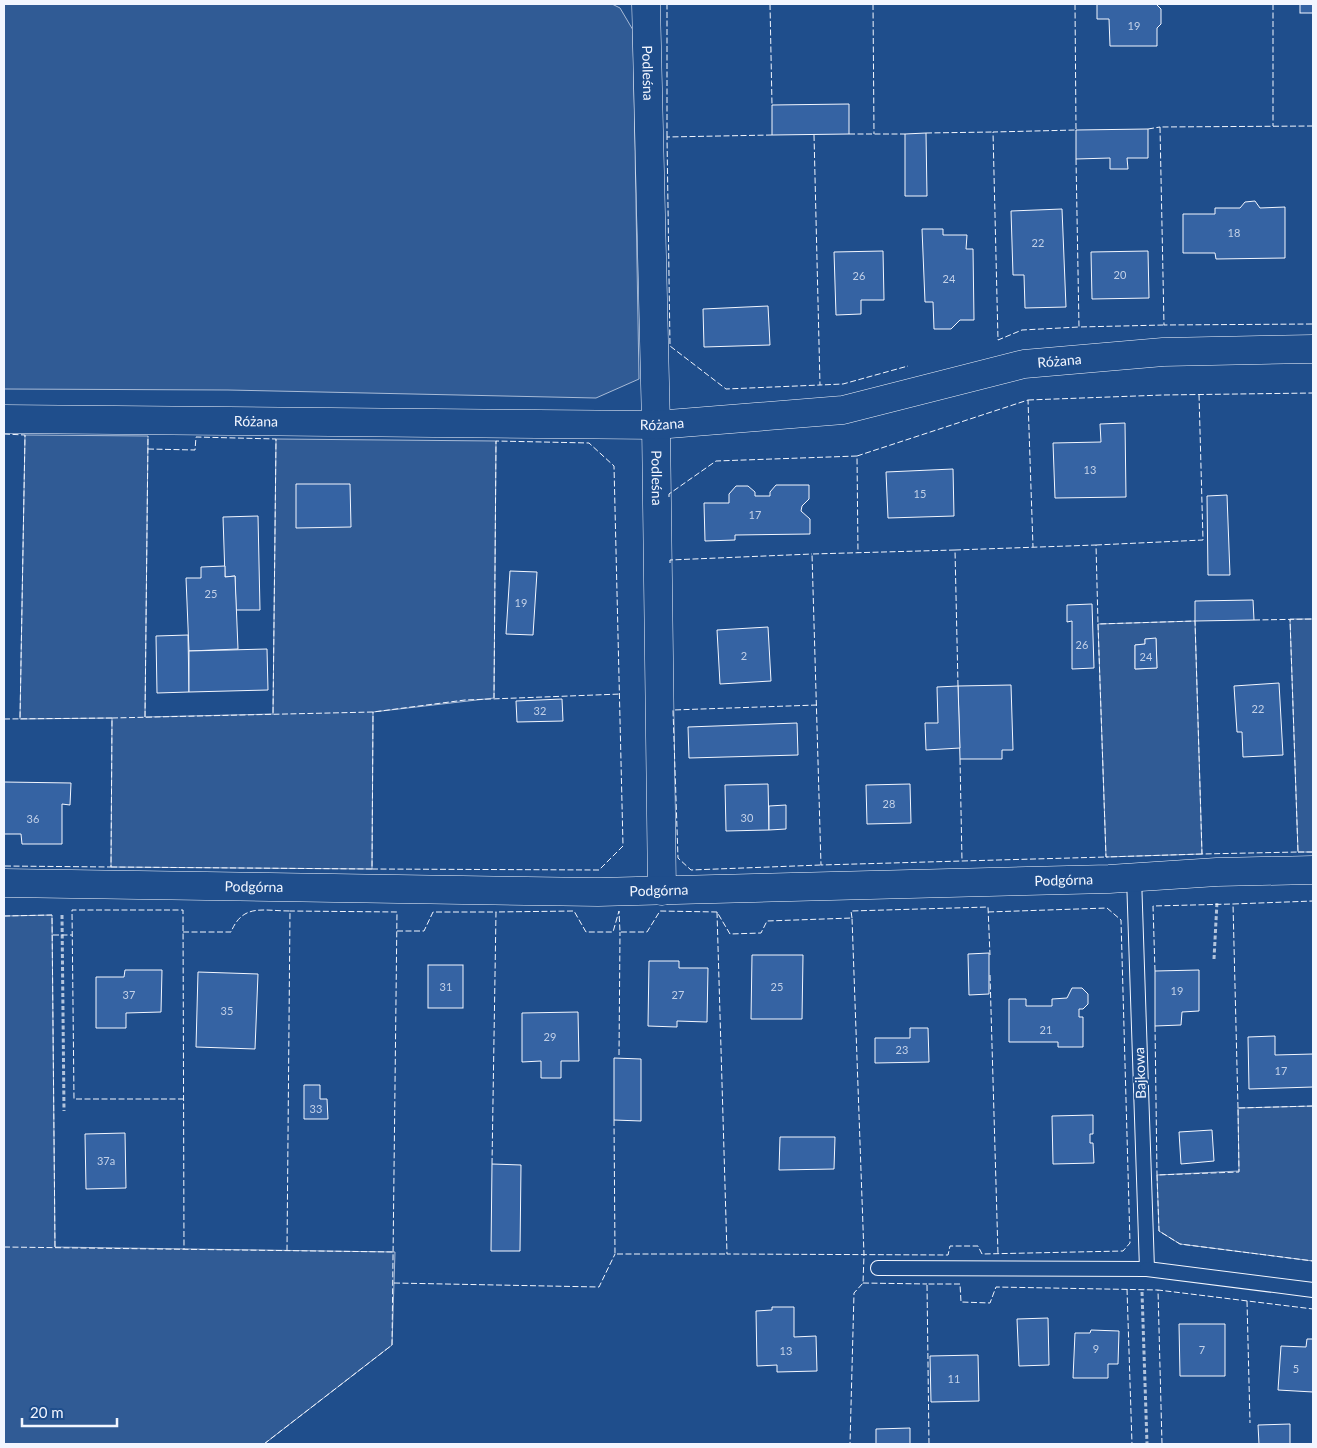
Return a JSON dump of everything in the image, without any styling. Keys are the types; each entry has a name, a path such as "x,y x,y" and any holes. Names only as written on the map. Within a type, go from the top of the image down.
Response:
{"street":[{"name":"Podleśna","path":"646,4 656,425 662,891"},
{"name":"Różana","path":"4,419 656,425 843,410 1024,364 1163,352 1313,349"},
{"name":"Podgórna","path":"4,882 662,891 1110,880 1218,872 1313,870"}],"lane":[{"name":"Bajkowa","path":"1134,877 1145,1270"},
{"path":"878,1268 1145,1270 1313,1290"}],"path":[{"path":"1214,958 1218,872"},
{"path":"61,883 64,1111"},
{"path":"1145,1270 1147,1444"}],"shaded area":[{"path":"4,4 612,4 620,8 633,30 639,379 596,398 228,390 4,389"},
{"path":"25,435 148,436 145,717 273,714 276,439 496,441 494,698 373,712 372,869 111,867 112,718 20,719"},
{"path":"1290,619 1313,619 1313,852 1298,852"},
{"path":"1195,621 1202,854 1106,857 1098,624","holes":["1145,639 1156,639 1157,668 1135,669 1135,645 1145,644"]},
{"path":"52,915 55,1247 395,1252 392,1345 264,1444 4,1444 4,916"},
{"path":"1313,1106 1313,1261 1180,1244 1159,1231 1157,1175 1239,1171 1238,1108"}],"building":[{"path":"1097,4 1156,4 1161,9 1161,24 1157,28 1157,46 1110,46 1109,19 1097,19"},
{"path":"1300,4 1313,4 1313,13 1300,13"},
{"path":"849,104 849,134 772,135 772,105"},
{"path":"1148,129 1148,158 1127,158 1128,169 1110,169 1110,158 1076,159 1076,130"},
{"path":"926,133 927,196 905,196 905,134"},
{"path":"1255,201 1260,208 1285,207 1285,258 1216,259 1215,253 1183,253 1183,214 1215,214 1215,208 1240,208 1245,202"},
{"path":"1062,209 1066,307 1025,308 1024,275 1013,275 1011,211"},
{"path":"922,229 943,229 943,235 967,235 966,249 973,249 974,320 960,320 951,329 934,329 933,302 925,302"},
{"path":"883,251 884,300 861,300 861,314 836,315 834,252"},
{"path":"1148,251 1149,298 1092,299 1091,252"},
{"path":"768,306 770,345 704,347 703,309"},
{"path":"1125,423 1126,497 1055,498 1053,443 1101,442 1100,424"},
{"path":"953,469 954,516 888,518 886,472"},
{"path":"296,484 350,484 351,527 296,528"},
{"path":"776,485 809,485 809,499 802,506 801,511 810,519 810,534 735,535 735,540 705,541 704,503 729,503 729,494 736,486 748,486 755,492 755,496 770,496 770,492"},
{"path":"1227,495 1230,575 1208,575 1207,496"},
{"path":"258,516 260,610 236,610 235,576 225,577 223,517"},
{"path":"225,566 225,577 235,576 238,649 189,651 186,578 201,578 201,567"},
{"path":"510,571 537,572 533,635 506,634"},
{"path":"1253,600 1254,620 1195,621 1195,601"},
{"path":"1092,604 1094,668 1072,669 1072,621 1067,622 1067,605"},
{"path":"768,627 771,681 720,684 717,630"},
{"path":"188,635 189,692 157,693 156,636"},
{"path":"1156,638 1157,668 1135,669 1135,645 1145,644 1145,639"},
{"path":"267,649 268,690 189,692 189,651"},
{"path":"1279,683 1283,755 1243,757 1242,732 1237,732 1234,686"},
{"path":"1011,685 1013,750 1002,750 1002,759 960,759 958,686"},
{"path":"958,686 960,748 926,750 925,723 938,723 937,687"},
{"path":"562,699 563,721 517,722 516,701"},
{"path":"797,723 798,755 689,758 688,727"},
{"path":"4,782 71,783 70,805 62,804 62,844 22,844 21,834 4,834"},
{"path":"768,784 769,830 726,831 725,785"},
{"path":"910,784 911,823 867,824 866,785"},
{"path":"786,805 786,829 769,830 769,806"},
{"path":"989,953 989,994 969,995 968,954"},
{"path":"752,955 803,955 802,1019 751,1019"},
{"path":"649,961 679,961 679,968 708,968 707,1022 677,1021 677,1027 648,1026"},
{"path":"428,965 463,965 463,1008 428,1008"},
{"path":"125,970 162,970 161,1012 126,1013 126,1028 96,1028 96,977 124,977"},
{"path":"1199,970 1199,1011 1182,1012 1181,1025 1155,1026 1155,971"},
{"path":"198,972 258,974 255,1049 196,1047"},
{"path":"1072,988 1082,988 1088,994 1088,1004 1083,1009 1079,1009 1079,1017 1083,1017 1083,1047 1058,1047 1058,1042 1009,1042 1009,999 1026,999 1026,1006 1052,1006 1052,999 1067,998"},
{"path":"578,1012 579,1061 561,1061 561,1078 541,1078 541,1061 522,1062 522,1013"},
{"path":"910,1028 928,1028 929,1062 875,1063 875,1038 910,1038"},
{"path":"1275,1036 1275,1055 1313,1054 1313,1087 1249,1089 1248,1037"},
{"path":"614,1058 641,1059 641,1121 614,1120"},
{"path":"304,1085 320,1085 320,1099 327,1099 328,1119 304,1119"},
{"path":"1093,1115 1093,1134 1090,1134 1090,1143 1093,1143 1094,1163 1053,1164 1052,1116"},
{"path":"1212,1130 1214,1161 1181,1164 1179,1132"},
{"path":"125,1133 126,1188 86,1189 85,1134"},
{"path":"780,1137 835,1137 834,1169 779,1170"},
{"path":"492,1164 521,1165 520,1251 491,1251"},
{"path":"772,1307 794,1307 794,1337 816,1336 817,1371 777,1372 777,1365 757,1366 756,1311 772,1310"},
{"path":"1048,1318 1049,1365 1019,1366 1017,1319"},
{"path":"1179,1324 1225,1324 1225,1376 1180,1376"},
{"path":"1091,1330 1119,1331 1118,1364 1108,1364 1108,1378 1073,1378 1075,1333 1090,1333"},
{"path":"1307,1339 1313,1339 1313,1392 1278,1390 1281,1346 1306,1347"},
{"path":"978,1355 979,1401 931,1402 930,1356"},
{"path":"1290,1424 1290,1444 1259,1444 1258,1425"},
{"path":"910,1428 910,1444 876,1444 876,1429"}],"fence":[{"path":"667,4 667,137"},
{"path":"770,4 772,105"},
{"path":"873,4 874,134"},
{"path":"1075,4 1076,130 993,132 998,340 1022,330 1079,327"},
{"path":"1273,4 1273,126"},
{"path":"1313,126 1160,127 1164,325 1313,324"},
{"path":"1148,129 1160,127"},
{"path":"926,133 993,132"},
{"path":"849,134 905,134"},
{"path":"772,135 667,137 670,346 726,389 820,385"},
{"path":"814,135 820,385 843,384 908,366"},
{"path":"1076,159 1079,327 1164,325"},
{"path":"1028,400 1163,395 1313,393"},
{"path":"1096,545 1203,540 1199,394"},
{"path":"857,456 1028,400 1033,547"},
{"path":"4,434 25,435 20,719"},
{"path":"145,717 148,436"},
{"path":"148,449 195,450 196,437 276,439 273,714"},
{"path":"372,869 599,870 623,846 614,466 589,443 496,441 494,698"},
{"path":"669,497 669,494 716,461 857,456 858,553"},
{"path":"958,686 955,550 1096,545 1098,624"},
{"path":"955,550 812,554 821,865 962,861"},
{"path":"670,563 670,560 812,554"},
{"path":"1202,854 1106,857 1098,624 1195,621 1202,854 1298,852 1290,619"},
{"path":"1254,620 1313,619"},
{"path":"112,718 373,712 465,700 621,694"},
{"path":"817,705 673,710 678,858 691,870 821,865"},
{"path":"111,867 372,869 373,712"},
{"path":"4,719 112,718 111,867 4,866"},
{"path":"960,759 962,861 1106,857"},
{"path":"1298,852 1313,852"},
{"path":"1238,1108 1233,904 1313,901"},
{"path":"1155,971 1153,906 1233,904"},
{"path":"852,918 851,911 988,907 990,955"},
{"path":"717,912 727,1254 948,1255 950,1246 978,1246 982,1254 1123,1251 1130,1243 1121,920 1107,908 988,912"},
{"path":"184,1099 74,1099 72,910 183,910 184,1249"},
{"path":"183,932 231,932 241,916 248,913 263,910 290,911 287,1250"},
{"path":"264,1444 392,1345 397,912 290,911"},
{"path":"492,1164 496,912 574,911 586,932 613,932 619,911 620,932 647,932 660,911 717,912 730,934 761,933 767,921 852,918 864,1255 863,1283 854,1293 850,1444"},
{"path":"397,931 424,931 433,912 496,912"},
{"path":"4,916 52,915 55,1247"},
{"path":"619,1055 620,932"},
{"path":"53,935 72,935"},
{"path":"990,975 998,1254"},
{"path":"1155,1026 1157,1175"},
{"path":"1313,1106 1238,1108 1239,1172 1157,1175 1159,1231 1180,1244 1313,1261"},
{"path":"614,1120 615,1254 727,1254"},
{"path":"4,1247 395,1252"},
{"path":"394,1283 599,1287 615,1254"},
{"path":"863,1283 927,1284"},
{"path":"929,1444 927,1284 960,1284 961,1302 990,1303 996,1287 1158,1290"},
{"path":"1127,1289 1132,1444"},
{"path":"1162,1444 1158,1290 1313,1309"},
{"path":"1247,1301 1250,1423"}]}
